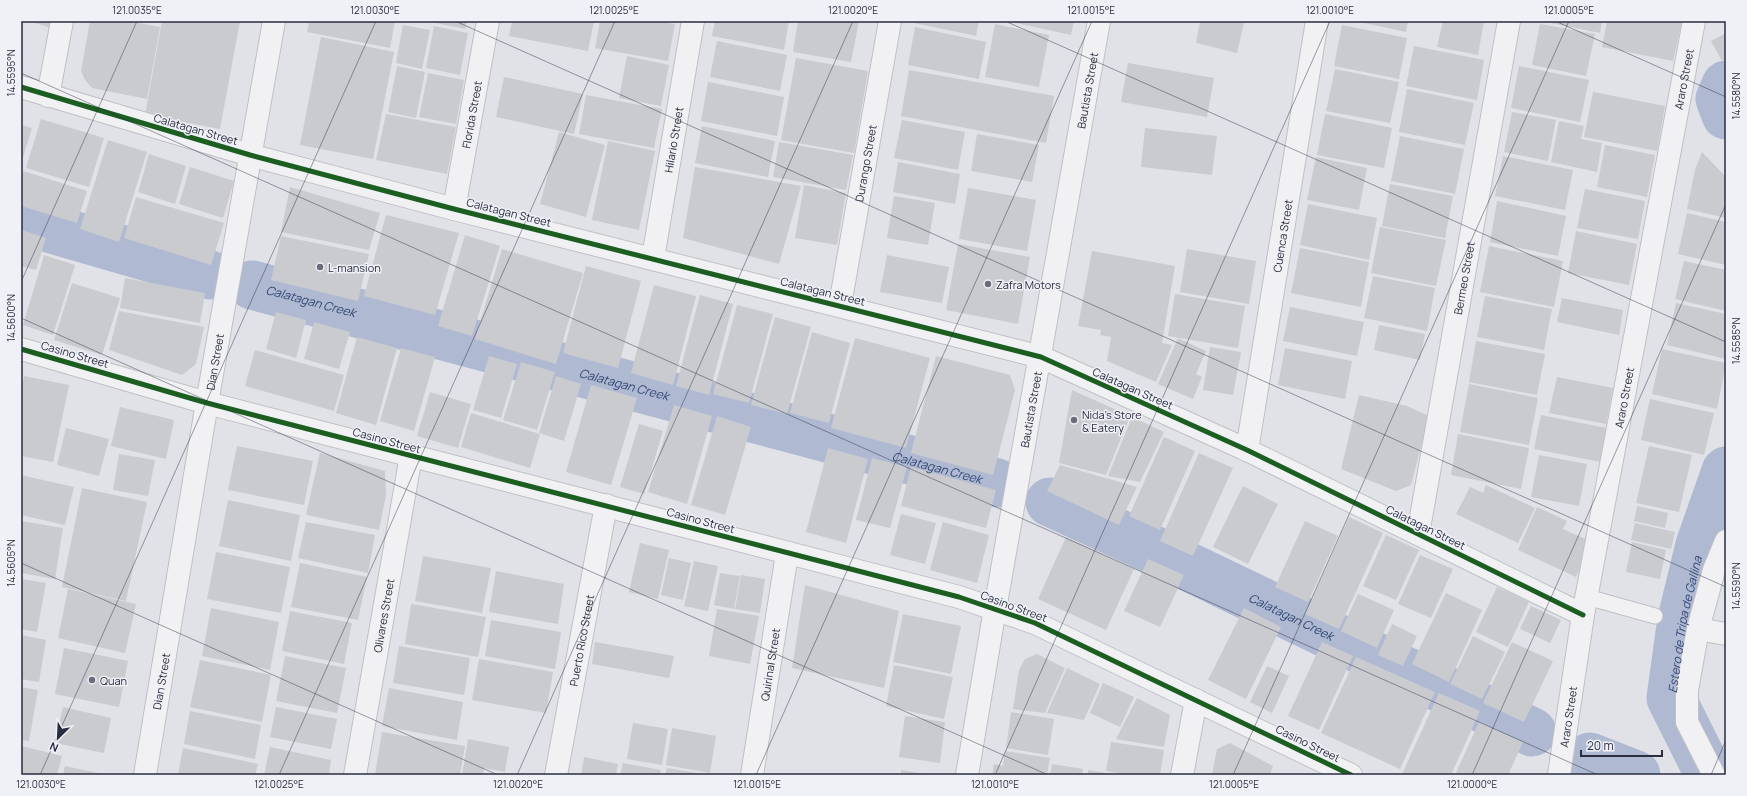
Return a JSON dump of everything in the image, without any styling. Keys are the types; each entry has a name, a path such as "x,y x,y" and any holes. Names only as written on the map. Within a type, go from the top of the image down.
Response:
{"street":[{"path":"48,96 62,21"},
{"name":"Dian Street","path":"146,775 207,403 274,21"},
{"name":"Florida Street","path":"454,209 488,21"},
{"name":"Hilario Street","path":"653,258 694,21"},
{"name":"Durango Street","path":"840,305 890,21"},
{"name":"Bautista Street","path":"967,775 1099,21"},
{"name":"Cuenca Street","path":"1247,450 1317,21"},
{"name":"Bermeo Street","path":"1418,534 1510,21"},
{"name":"Araro Street","path":"1559,775 1585,606 1694,21"},
{"name":"Calatagan Street","path":"21,87 250,155 454,209 840,305 1041,357 1247,450 1418,534 1585,606"},
{"name":"Casino Street","path":"21,349 207,403 606,505 787,554 959,597 1035,623 1351,775"},
{"name":"Olivares Street","path":"355,775 411,456"},
{"name":"Puerto Rico Street","path":"556,775 606,505"},
{"path":"1714,775 1687,722 1687,690 1698,629 1714,570 1726,540"},
{"name":"Quirinal Street","path":"752,775 787,554"},
{"path":"1698,629 1726,634"},
{"path":"1182,775 1196,700"}],"lane":[{"path":"1585,606 1654,616"}],"building":[{"path":"29,21 56,21 54,29"},
{"path":"90,21 128,21 160,27 147,99 92,88 85,80 81,71"},
{"path":"162,21 240,21 220,129 145,115"},
{"path":"309,21 395,21 390,48 307,32"},
{"path":"426,21 467,21 465,29"},
{"path":"512,21 594,21 588,51 509,36"},
{"path":"600,21 657,21 675,24 668,61 595,48"},
{"path":"715,21 789,21 784,50 712,36"},
{"path":"798,21 859,21 851,62 793,52"},
{"path":"914,21 979,21 976,36 914,23"},
{"path":"1007,21 1074,21 1071,35"},
{"path":"1200,21 1234,21 1244,23 1237,53 1196,43"},
{"path":"1355,21 1408,21 1406,32"},
{"path":"1443,21 1484,21 1478,55 1437,47"},
{"path":"1541,21 1602,21 1600,33"},
{"path":"1607,21 1682,21 1673,61 1602,47"},
{"path":"995,24 1049,35 1039,87 985,77"},
{"path":"1540,24 1595,34 1586,76 1532,65"},
{"path":"403,25 430,30 422,69 396,63"},
{"path":"1342,25 1407,38 1399,79 1334,66"},
{"path":"434,26 468,33 460,75 426,68"},
{"path":"915,27 986,42 979,79 908,65"},
{"path":"1726,33 1726,58 1722,61 1711,41"},
{"path":"321,37 394,52 373,159 300,145"},
{"path":"717,41 787,55 780,91 710,77"},
{"path":"1414,46 1484,60 1477,100 1406,86"},
{"path":"627,56 669,65 661,106 619,98"},
{"path":"796,58 868,71 854,153 781,140"},
{"path":"1128,63 1214,78 1207,117 1121,102"},
{"path":"397,66 425,72 416,118 388,112"},
{"path":"1519,66 1589,80 1580,122 1511,108"},
{"path":"1335,69 1399,82 1390,123 1326,111"},
{"path":"909,70 1054,96 1046,143 901,116"},
{"path":"428,73 464,80 456,124 419,117"},
{"path":"504,77 583,94 574,134 496,117"},
{"path":"708,82 784,97 777,136 701,121"},
{"path":"1407,89 1474,103 1465,145 1399,132"},
{"path":"1593,92 1665,106 1657,151 1584,137"},
{"path":"586,95 662,109 654,148 579,134"},
{"path":"1512,112 1556,120 1548,161 1504,152"},
{"path":"386,114 456,127 447,174 376,160"},
{"path":"1325,114 1392,128 1384,168 1317,155"},
{"path":"41,119 104,138 89,187 26,168"},
{"path":"902,120 965,132 958,170 894,158"},
{"path":"1559,121 1584,126 1581,139 1602,143 1597,172 1551,162"},
{"path":"21,125 32,128 21,164"},
{"path":"702,126 775,141 768,177 695,163"},
{"path":"1145,128 1217,136 1212,175 1141,167"},
{"path":"559,132 605,145 586,217 540,204"},
{"path":"977,134 1039,145 1032,182 971,171"},
{"path":"1400,136 1464,149 1455,194 1391,181"},
{"path":"108,140 147,152 119,242 80,229"},
{"path":"608,141 655,151 639,230 592,220"},
{"path":"779,142 853,155 846,190 773,177"},
{"path":"1605,145 1655,155 1647,197 1597,187"},
{"path":"1702,152 1726,177 1726,218 1687,209 1695,170"},
{"path":"149,154 186,166 175,204 138,192"},
{"path":"1503,156 1573,170 1565,210 1495,196"},
{"path":"1316,157 1367,168 1359,210 1307,200"},
{"path":"898,162 960,174 955,204 893,192"},
{"path":"190,167 234,181 223,218 179,204"},
{"path":"695,167 801,186 779,264 683,238"},
{"path":"23,171 87,191 77,223 21,206 21,177"},
{"path":"1390,184 1453,196 1445,238 1382,226"},
{"path":"804,185 846,193 837,245 795,238"},
{"path":"290,187 380,213 369,250 281,232"},
{"path":"968,188 1036,200 1027,251 959,239"},
{"path":"1585,189 1645,201 1638,239 1577,228"},
{"path":"894,196 935,203 928,245 887,238"},
{"path":"136,197 224,223 211,265 124,238"},
{"path":"1497,201 1566,216 1558,256 1490,242"},
{"path":"1308,204 1377,218 1369,260 1300,245"},
{"path":"1687,213 1726,222 1726,265 1678,254"},
{"path":"386,215 459,233 435,315 364,296"},
{"path":"1380,227 1446,240 1436,286 1371,273"},
{"path":"22,230 46,238 36,270 21,266"},
{"path":"1576,231 1637,244 1629,285 1568,273"},
{"path":"465,235 500,246 472,336 438,326"},
{"name":"L-mansion","path":"281,236 369,254 358,301 271,280"},
{"name":"Zafra Motors","path":"958,244 1030,257 1018,324 946,310"},
{"path":"1489,246 1563,261 1554,307 1480,292"},
{"path":"1300,248 1369,262 1361,307 1291,293"},
{"path":"502,249 583,273 556,364 475,339"},
{"path":"1187,249 1256,261 1249,304 1180,292"},
{"path":"1092,251 1175,266 1162,343 1172,345 1156,382 1107,361 1111,337 1100,335 1101,330 1078,326"},
{"path":"44,255 75,265 53,335 23,325"},
{"path":"887,255 949,267 942,303 880,292"},
{"path":"1684,261 1726,270 1726,311 1675,299"},
{"path":"586,266 641,281 618,368 563,353"},
{"path":"1373,276 1435,288 1427,331 1364,318"},
{"path":"125,278 205,293 200,323 120,308"},
{"path":"72,283 120,298 102,355 54,340"},
{"path":"654,285 696,296 673,385 631,373"},
{"path":"1175,294 1245,306 1238,348 1168,336"},
{"path":"700,295 733,304 709,395 676,386"},
{"path":"1485,296 1552,309 1544,350 1477,337"},
{"path":"1562,298 1623,310 1619,335 1557,322"},
{"path":"1676,303 1726,314 1726,359 1667,345"},
{"path":"737,305 773,314 749,403 713,394"},
{"path":"1290,307 1364,322 1357,356 1283,341"},
{"path":"119,311 204,327 196,364 182,375 109,350"},
{"path":"276,312 306,320 296,358 266,349"},
{"path":"775,317 811,327 787,414 751,405"},
{"path":"314,322 350,332 339,369 304,359"},
{"path":"1379,325 1425,334 1420,360 1374,350"},
{"path":"812,332 850,343 829,423 790,413"},
{"path":"357,337 397,348 376,425 336,413"},
{"path":"855,338 930,358 906,448 831,428"},
{"path":"1178,338 1206,351 1196,374 1202,377 1193,399 1158,384"},
{"path":"1476,341 1545,354 1537,395 1469,382"},
{"path":"1210,347 1241,352 1233,395 1203,390"},
{"path":"401,348 435,357 414,431 380,421"},
{"path":"1285,348 1352,361 1345,399 1278,385"},
{"path":"1662,349 1726,363 1717,409 1652,394"},
{"path":"255,350 344,375 334,411 245,386"},
{"path":"489,356 517,364 501,418 473,410"},
{"path":"936,356 1010,375 1015,390 993,475 911,453"},
{"path":"521,362 555,372 537,430 503,420"},
{"path":"24,376 69,385 53,462 21,456 21,392"},
{"path":"556,376 581,384 564,441 539,433"},
{"path":"1557,377 1613,388 1606,424 1549,413"},
{"path":"1469,384 1538,398 1529,445 1460,432"},
{"path":"591,385 637,398 611,485 566,472"},
{"path":"1072,390 1130,416 1106,475 1059,463"},
{"path":"430,392 471,404 458,448 417,436"},
{"path":"1359,395 1407,406 1429,416 1411,485 1396,491 1341,469"},
{"path":"1650,399 1714,413 1704,455 1641,440"},
{"path":"674,405 712,416 687,504 648,492"},
{"path":"120,407 174,420 166,459 111,446"},
{"path":"471,413 540,434 530,468 461,447"},
{"path":"1541,415 1607,428 1601,462 1534,449"},
{"path":"717,416 751,427 725,515 691,505"},
{"path":"1132,417 1164,432 1140,482 1108,476"},
{"path":"639,424 663,431 644,494 620,487"},
{"path":"66,428 109,439 99,476 57,465"},
{"path":"1458,434 1529,448 1521,489 1451,475"},
{"path":"1164,437 1195,451 1160,530 1129,516"},
{"path":"237,446 313,461 304,505 228,490"},
{"path":"1649,446 1692,455 1679,512 1636,503"},
{"path":"828,448 868,459 846,543 806,532"},
{"path":"320,453 385,471 386,495 379,530 306,515"},
{"path":"1199,453 1233,468 1193,556 1160,541"},
{"path":"119,454 155,460 148,496 113,490"},
{"path":"1539,455 1587,464 1579,506 1531,497"},
{"path":"872,458 907,467 890,528 856,520"},
{"path":"1060,465 1137,487 1119,525 1047,491"},
{"path":"911,467 996,490 986,528 901,506"},
{"path":"21,475 74,487 65,525 21,515"},
{"path":"1486,485 1535,508 1518,543 1456,514 1470,487 1483,493"},
{"path":"1243,486 1278,504 1248,564 1213,547"},
{"path":"82,488 147,502 126,601 62,587"},
{"path":"228,500 300,515 291,561 219,546"},
{"path":"1637,506 1668,513 1665,528 1634,521"},
{"path":"1537,507 1567,521 1563,529 1592,542 1576,577 1518,550"},
{"path":"901,514 936,523 925,564 890,555"},
{"path":"1349,517 1383,533 1339,629 1305,614"},
{"path":"21,521 63,528 55,579 21,573"},
{"path":"1305,521 1338,536 1308,602 1275,587"},
{"path":"306,522 375,535 368,573 298,558"},
{"path":"943,522 989,535 977,583 930,570"},
{"path":"1635,523 1675,532 1671,549 1631,540"},
{"path":"1386,535 1419,550 1396,600 1363,586"},
{"path":"1066,537 1134,569 1106,630 1038,599"},
{"path":"1632,542 1666,550 1660,579 1626,572"},
{"path":"640,543 669,550 658,599 629,592"},
{"path":"216,552 290,567 281,613 207,599"},
{"path":"1420,555 1453,569 1431,618 1398,604"},
{"path":"423,556 491,568 482,613 415,601"},
{"path":"669,558 691,563 683,600 661,595"},
{"path":"1148,559 1184,575 1160,627 1124,611"},
{"path":"694,561 718,566 708,611 684,606"},
{"path":"300,563 367,577 358,620 291,607"},
{"path":"496,571 564,584 558,624 489,612"},
{"path":"720,573 740,576 734,609 714,605"},
{"path":"741,575 765,579 760,613 735,609"},
{"path":"21,579 46,583 37,632 21,629"},
{"path":"805,585 899,611 884,688 792,668"},
{"path":"1497,587 1529,602 1508,647 1476,632"},
{"path":"68,589 136,604 125,653 58,638"},
{"path":"1446,593 1482,610 1449,682 1412,664"},
{"path":"1358,594 1394,610 1377,648 1341,631"},
{"path":"411,604 486,617 478,657 405,644"},
{"path":"1531,606 1561,620 1550,643 1520,629"},
{"path":"211,608 279,622 270,670 202,656"},
{"path":"1244,608 1281,627 1246,699 1208,680"},
{"path":"717,609 759,616 750,664 709,656"},
{"path":"290,611 352,623 344,664 282,651"},
{"path":"903,614 961,626 951,674 893,662"},
{"path":"491,620 561,632 555,669 485,656"},
{"path":"1392,624 1417,636 1403,666 1378,655"},
{"path":"21,635 46,640 39,682 21,679"},
{"path":"1473,636 1505,652 1482,699 1450,684"},
{"path":"595,642 674,656 669,678 592,664"},
{"path":"1322,642 1353,656 1319,730 1288,716"},
{"path":"1512,642 1553,661 1524,722 1483,703"},
{"path":"399,646 470,658 464,695 393,683"},
{"path":"64,648 128,661 119,707 55,694"},
{"path":"1037,654 1065,668 1045,713 1013,709 1019,670 1025,659"},
{"path":"285,656 346,668 337,713 276,701"},
{"path":"1356,657 1435,692 1400,769 1321,733"},
{"path":"479,659 553,672 546,713 472,700"},
{"path":"200,660 271,675 262,722 190,707"},
{"path":"894,665 953,677 944,719 886,706"},
{"path":"1267,666 1289,676 1272,713 1250,702"},
{"path":"1067,668 1100,684 1084,720 1047,713"},
{"path":"1103,683 1134,697 1120,727 1090,713"},
{"path":"21,687 38,690 29,741 21,740"},
{"path":"389,688 463,702 457,740 382,726"},
{"path":"1439,693 1480,711 1451,775 1404,775 1402,774"},
{"path":"1137,698 1170,715 1164,747 1116,739"},
{"path":"63,707 111,718 104,753 55,743"},
{"path":"276,707 337,719 331,749 270,737"},
{"path":"190,711 261,725 255,759 184,744"},
{"path":"1011,712 1054,719 1048,755 1006,748"},
{"path":"905,716 945,722 940,763 899,757"},
{"path":"1479,722 1523,742 1508,775 1455,775"},
{"path":"633,723 668,729 662,765 627,759"},
{"path":"672,728 716,736 710,773 666,765"},
{"path":"382,732 465,746 460,775 375,775"},
{"path":"468,739 509,747 505,772 484,768 483,775 462,775"},
{"path":"1111,742 1164,750 1160,775 1128,775 1106,771"},
{"path":"1230,743 1273,766 1270,775 1212,775 1217,749"},
{"path":"21,746 62,756 57,775 21,775"},
{"path":"270,747 331,760 329,775 264,775"},
{"path":"183,748 258,764 255,775 178,775"},
{"path":"1005,751 1050,758 1047,775 992,775 994,764 1003,766"},
{"path":"584,757 618,764 616,775 581,775"},
{"path":"623,763 661,770 660,775 620,775"},
{"path":"1052,764 1083,769 1082,775 1050,775"},
{"path":"65,766 103,774 103,775 63,775"},
{"path":"667,768 703,774 703,775 665,775"},
{"path":"901,770 925,774 901,775"},
{"path":"1088,770 1112,774 1088,775"}],"waterway":[{"name":"Estero de Tripa de Gallina","path":"1726,85 1720,99 1726,115"},
{"name":"Calatagan Creek","path":"21,220 210,275"},
{"name":"Calatagan Creek","path":"252,285 997,483"},
{"name":"Estero de Tripa de Gallina","path":"1706,768 1671,698 1682,619 1700,545 1726,471"},
{"name":"Calatagan Creek","path":"1050,502 1139,543 1532,732"},
{"name":"Calatagan Creek","path":"1590,757 1636,775"}],"cycle path":[{"path":"21,87 250,155 454,209 1041,357 1247,450 1583,615"},
{"path":"21,349 207,403 959,597 1035,623 1351,775"}],"place":[{"name":"L-mansion","path":"320,267"},
{"name":"Zafra Motors","path":"988,284"},
{"name":"Nida's Store & Eatery","path":"1074,420"},
{"name":"Quan","path":"92,680"}]}
